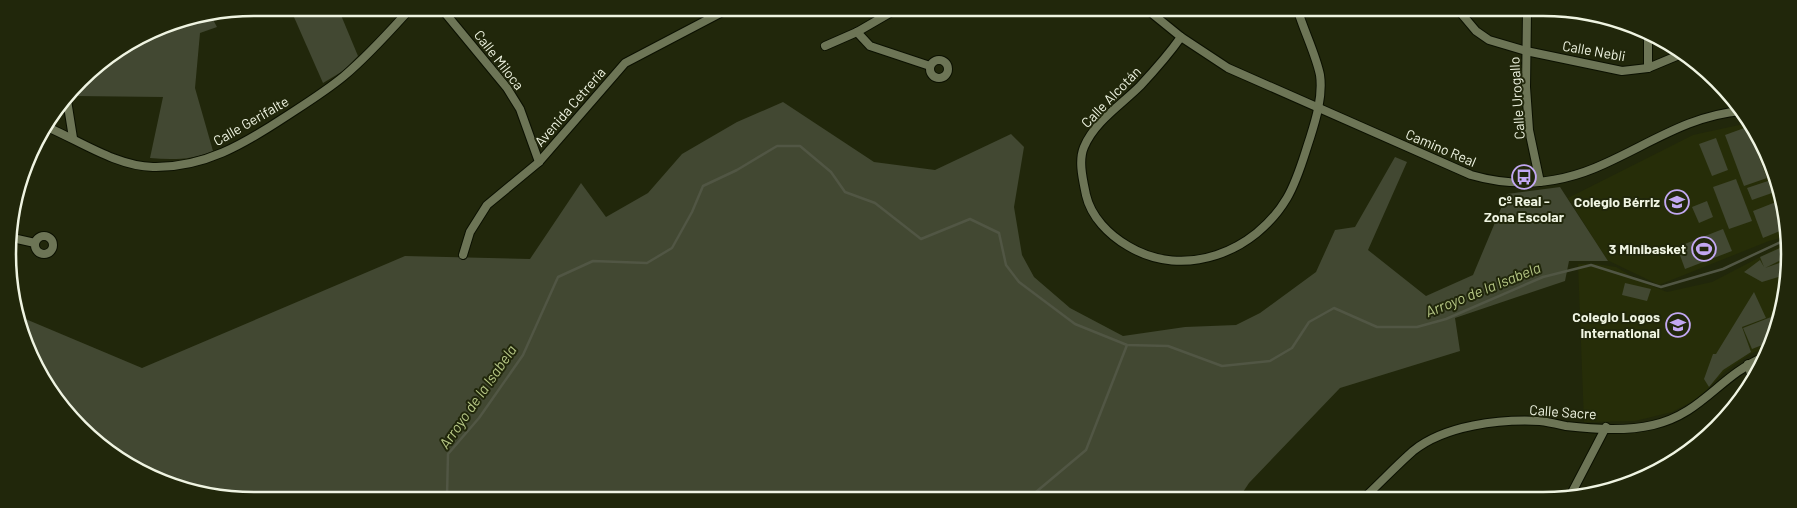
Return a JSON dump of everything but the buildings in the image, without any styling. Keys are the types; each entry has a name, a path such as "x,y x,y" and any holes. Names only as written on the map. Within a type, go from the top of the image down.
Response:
{"street":[{"name":"Calle Gerifalte","path":"52,128 100,152 128,162 152,167 200,162 225,154 315,98 344,76 403,16"},
{"name":"Calle Miloca","path":"448,16 508,88 520,109 539,162"},
{"name":"Avenida Cetrería","path":"463,255 470,232 487,205 539,162 625,63 715,16"},
{"path":"825,46 857,32 885,16"},
{"name":"Camino Real","path":"1155,16 1182,37 1228,68 1471,175 1506,183 1540,182 1569,177 1596,168 1672,129 1694,121 1735,113"},
{"name":"Calle Alcotán","path":"1182,37 1140,85 1093,130 1083,149 1082,173 1087,199 1096,219 1118,240 1140,254 1166,261 1190,263 1227,252 1246,241 1273,217 1286,199 1298,176 1318,109 1320,76 1300,16"},
{"name":"Calle Nebli","path":"1463,16 1476,31 1489,40 1526,51 1622,72 1648,68 1676,56"},
{"name":"Calle Urogallo","path":"1527,16 1526,87 1529,130 1540,182"},
{"path":"857,32 870,46 930,66"},
{"path":"1648,41 1648,68"},
{"path":"68,106 73,138"},
{"path":"17,239 35,243"},
{"name":"Calle Sacre","path":"1370,492 1414,450 1438,437 1465,428 1493,422 1540,421 1568,426 1625,429 1652,425 1679,417 1703,402 1725,379 1755,361"},
{"path":"1748,364 1750,371"},
{"path":"1573,490 1606,427"}],"shaded area":[{"path":"294,16 341,16 358,56 343,71 323,83"},
{"path":"213,20 217,27 200,33 195,88 213,151 182,159 150,158 163,97 76,96 109,65 135,48 163,34 192,24"},
{"path":"783,102 874,162 935,170 1011,134 1024,147 1014,207 1022,255 1034,277 1070,308 1123,336 1185,327 1236,325 1260,313 1316,272 1335,230 1355,227 1395,157 1407,162 1368,250 1426,296 1473,275 1507,194 1560,187 1608,261 1569,261 1565,281 1455,318 1460,351 1340,388 1249,483 1243,492 254,492 223,490 192,484 163,474 122,452 97,433 75,411 56,386 34,345 25,319 142,368 405,256 530,259 581,183 606,217 648,193 682,154 737,122"},
{"name":"Colegio Bérriz","path":"1743,125 1763,163 1773,192 1780,238 1659,285 1607,260 1568,198 1693,135"},
{"path":"1745,128 1754,146 1767,178 1744,186 1725,135"},
{"path":"1716,138 1728,170 1712,176 1699,144"},
{"path":"1736,179 1752,221 1729,229 1713,187"},
{"path":"1768,181 1772,193 1752,200 1747,188"},
{"path":"1707,201 1713,217 1699,223 1692,207"},
{"path":"1775,202 1780,231 1763,238 1753,211"},
{"name":"3 Minibasket","path":"1723,229 1732,251 1685,269 1677,247"},
{"name":"Colegio Logos International","path":"1781,246 1779,285 1773,316 1760,350 1752,353 1724,372 1699,398 1672,412 1635,421 1584,422 1578,264 1616,267 1642,282 1667,292 1712,282"},
{"path":"1781,248 1781,260 1765,268 1780,263 1780,277 1762,282 1744,272 1760,260 1764,267 1760,257"},
{"path":"1625,283 1651,289 1647,301 1622,295"},
{"path":"1754,292 1766,318 1742,327 1751,352 1723,370 1709,387 1704,379 1713,354 1716,354"},
{"path":"1773,316 1763,345 1752,349 1743,328"}],"waterway":[{"name":"Arroyo de la Isabela","path":"447,492 448,454 479,418 523,355 558,277 593,261 647,263 672,248 692,212 703,186 737,170 777,146 800,146 831,172 845,192 875,203 921,239 970,219 999,233 1006,265 1019,282 1075,324 1127,345 1168,346 1222,366 1270,361 1292,348 1309,322 1334,308 1377,327 1417,327 1446,319 1543,277 1591,265 1661,287 1723,269 1780,242"},
{"path":"1036,492 1086,450 1127,345"}],"place":[{"name":"Cº Real - Zona Escolar","path":"1524,177"},
{"name":"Colegio Bérriz","path":"1677,202"},
{"name":"3 Minibasket","path":"1704,249"},
{"name":"Colegio Logos International","path":"1678,325"}]}
